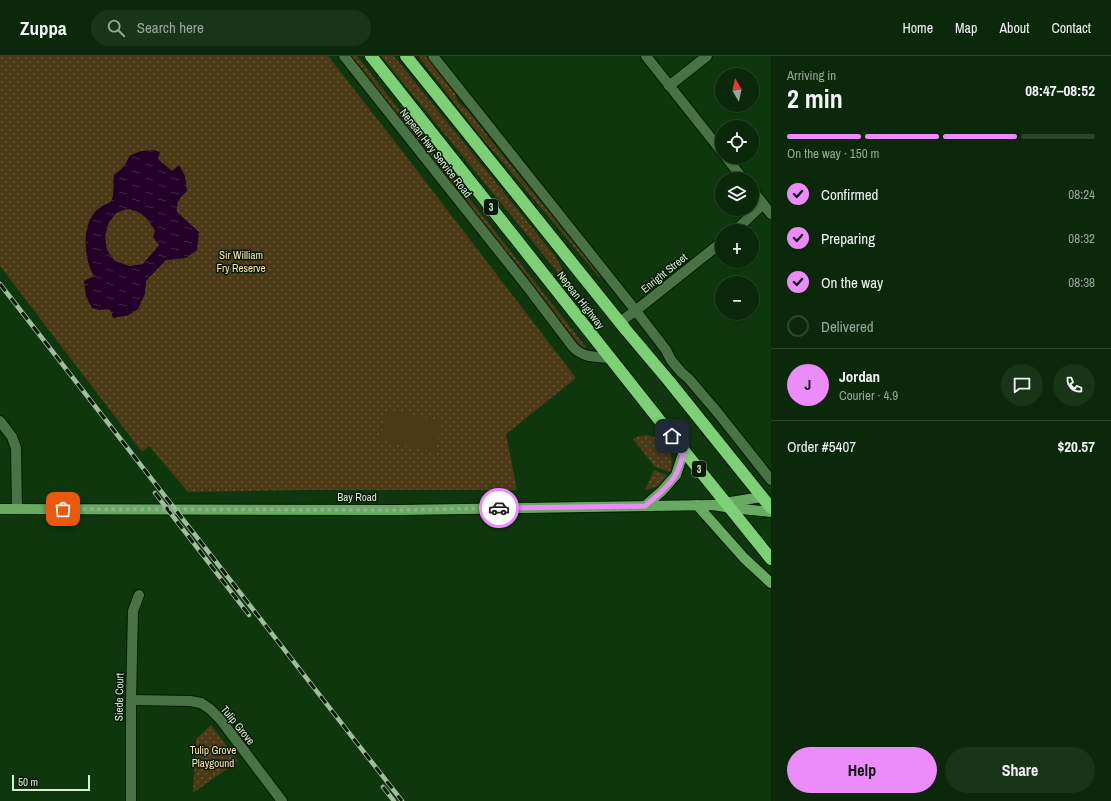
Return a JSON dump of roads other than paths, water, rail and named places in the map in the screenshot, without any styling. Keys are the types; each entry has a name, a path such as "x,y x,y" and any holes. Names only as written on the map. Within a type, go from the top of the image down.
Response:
{"highway":[{"name":"Nepean Highway","path":"371,56 684,451 723,505 771,559"},
{"name":"Nepean Highway","path":"406,56 620,322 766,496 771,508"}],"main road":[{"path":"645,506 662,491 676,475 684,451"},
{"path":"723,505 766,496"},
{"path":"697,505 744,558 771,583"},
{"name":"Bay Road","path":"0,509 399,510 723,505 771,512"}],"street":[{"name":"Nepean Hwy Service Road","path":"344,56 573,347 581,354 590,357 611,358"},
{"path":"433,56 636,311 666,350 671,360 718,413 771,480"},
{"path":"646,56 715,143"},
{"path":"669,86 707,56"},
{"path":"731,164 738,172"},
{"path":"746,224 767,209 759,199"},
{"name":"Enright Street","path":"620,322 636,311 715,248"},
{"path":"669,381 681,372"},
{"path":"0,421 12,437 16,448 17,509"},
{"name":"Siede Court","path":"131,801 133,611 139,595"},
{"name":"Tulip Grove","path":"131,700 190,701 201,703 210,709 220,719 282,801"}],"water":[{"path":"153,150 160,152 158,159 172,171 179,165 185,176 187,191 179,200 177,212 199,232 197,250 186,258 166,260 146,281 145,294 138,309 129,315 113,318 111,311 108,309 100,310 92,308 86,297 84,281 94,276 86,253 86,235 91,218 95,212 101,206 109,203 112,199 114,175 127,162 129,156 141,151","holes":["127,209 140,213 149,221 155,230 153,237 159,245 143,264 130,266 115,261 107,250 105,237 108,224 116,213"]}],"railway":[{"path":"0,284 402,801"},
{"path":"155,493 249,615"},
{"path":"383,787 394,801"}],"park label":[{"name":"Sir William Fry Reserve","path":"241,261"},
{"name":"Tulip Grove Playgound","path":"213,756"}]}
